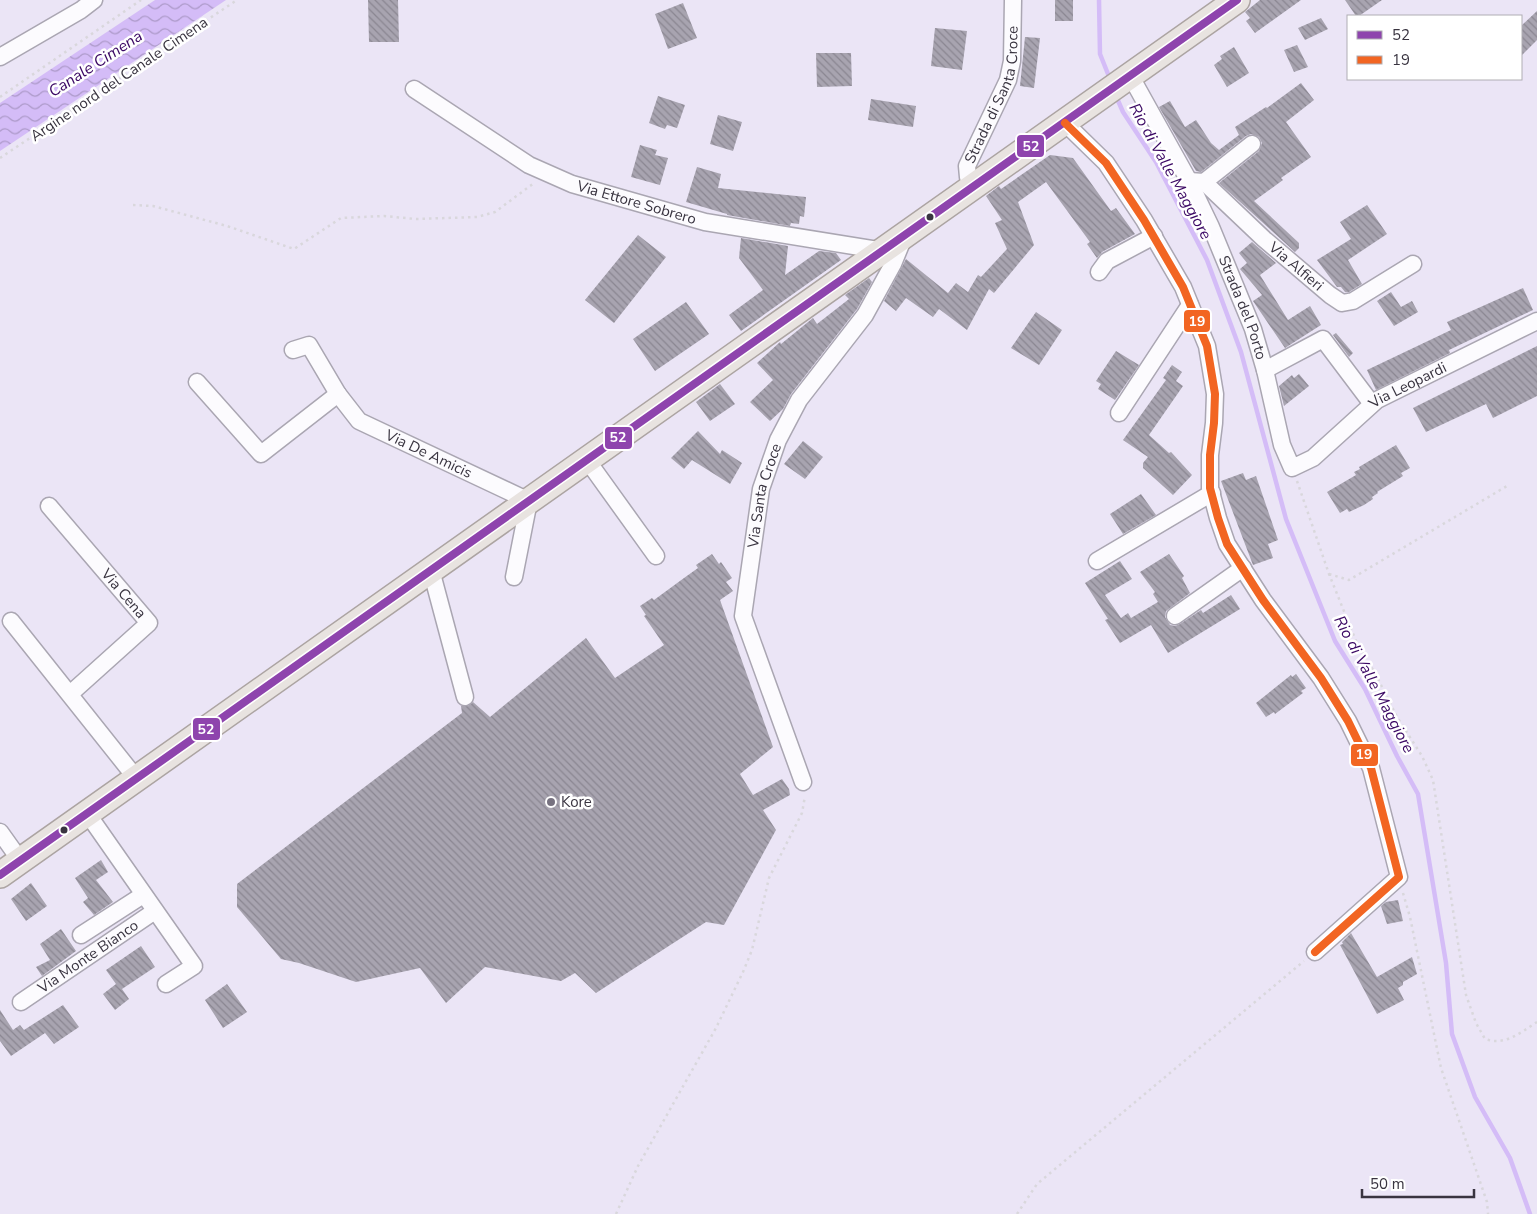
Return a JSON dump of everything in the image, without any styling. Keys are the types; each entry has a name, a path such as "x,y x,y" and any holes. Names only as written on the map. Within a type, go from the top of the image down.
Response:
{"main road":[{"path":"0,874 1237,0"}],"street":[{"path":"0,57 81,10 94,0"},
{"name":"Strada di Santa Croce","path":"973,188 968,177 967,166 1008,80 1012,62 1014,0"},
{"name":"Strada del Porto","path":"1130,75 1196,181 1211,227 1253,329 1265,370 1282,445 1292,468"},
{"name":"Via Ettore Sobrero","path":"414,89 529,165 572,184 705,222 884,251"},
{"path":"1065,123 1106,163 1154,236 1183,287 1207,346 1215,394 1210,455 1212,493 1227,544 1263,600 1321,678 1352,729 1371,768 1399,878 1315,952"},
{"path":"1196,181 1252,144"},
{"name":"Via Alfieri","path":"1196,181 1342,303 1354,301 1413,264"},
{"path":"1099,272 1107,261 1154,236"},
{"name":"Via Santa Croce","path":"803,782 744,616 761,489 778,440 799,400 865,315 893,264 904,237"},
{"path":"1119,413 1190,305"},
{"name":"Via Leopardi","path":"1292,468 1313,458 1377,400 1537,321"},
{"path":"1265,370 1323,339 1372,404"},
{"name":"Via De Amicis","path":"293,350 309,345 338,394 359,421 529,501"},
{"path":"197,382 261,454 338,394"},
{"path":"587,460 656,556"},
{"path":"1097,561 1212,493"},
{"path":"514,577 529,501"},
{"name":"Via Cena","path":"49,506 150,623 70,694"},
{"path":"1175,616 1243,568"},
{"path":"431,570 465,697"},
{"path":"11,621 136,778"},
{"name":"Via Monte Bianco","path":"87,813 194,966 166,984"},
{"path":"0,832 20,860"},
{"path":"81,935 143,895"},
{"name":"Via Monte Bianco","path":"22,1002 155,911"}],"path":[{"path":"0,97 141,0"},
{"name":"Argine nord del Canale Cimena","path":"0,158 238,0"},
{"path":"133,205 153,206 199,218 294,249 341,218 384,216 416,219 477,217 495,212 534,184 534,174 529,165"},
{"path":"1292,468 1329,574 1356,641 1434,780 1466,995 1476,1023 1485,1039 1493,1042 1507,1041 1537,1022"},
{"path":"1329,574 1349,580 1506,486"},
{"path":"616,1214 638,1166 716,1028 743,972 752,950 770,878 802,813 805,798 803,782"},
{"path":"1399,878 1410,917 1441,1068 1487,1202 1488,1214"},
{"path":"1017,1214 1037,1184 1315,952"}],"water":[{"name":"Canale Cimena","path":"155,0 226,0 0,151 0,103"}],"building":[{"path":"368,0 398,0 399,42 369,42"},
{"path":"1055,0 1073,0 1073,21 1055,21"},
{"path":"1260,0 1301,0 1255,33 1246,21 1250,18 1245,12"},
{"path":"1345,0 1382,0 1360,15 1355,15"},
{"path":"683,3 697,38 668,49 655,14"},
{"path":"1537,11 1537,40 1522,55 1522,25"},
{"path":"1321,18 1328,29 1305,40 1298,28"},
{"path":"935,28 967,31 962,70 931,66"},
{"path":"1025,37 1040,38 1034,88 1020,86"},
{"path":"1297,45 1308,67 1294,72 1284,50"},
{"path":"1234,47 1249,73 1227,87 1214,65 1222,59 1220,56"},
{"path":"816,53 851,53 852,86 817,87"},
{"path":"1301,83 1314,100 1286,122 1311,157 1281,178 1283,180 1254,201 1299,243 1299,248 1295,252 1219,183 1259,151 1262,143 1259,137 1251,134 1246,136 1201,172 1196,171 1159,107 1170,101 1185,127 1196,120 1211,143 1219,150 1239,135 1235,127 1267,108"},
{"path":"658,96 685,105 677,128 667,125 665,129 649,123"},
{"path":"871,99 916,106 913,127 868,120"},
{"path":"718,115 742,122 733,151 710,144"},
{"path":"640,145 657,150 655,155 668,158 660,185 631,177"},
{"path":"1050,155 1073,158 1111,211 1116,208 1135,234 1102,252 1097,258 1087,244 1090,242 1046,182 1018,202 1034,245 994,293 989,289 967,330 939,309 933,317 906,298 896,311 884,301 906,259 948,293 956,283 968,292 978,275 981,277 1007,249 995,223 1002,220 986,196 999,186 1001,189"},
{"path":"697,167 721,174 718,188 806,197 804,217 800,216 799,224 791,223 790,226 727,215 686,202"},
{"path":"1367,205 1387,234 1348,260 1362,284 1349,292 1345,292 1341,287 1337,287 1317,260 1351,239 1340,222"},
{"path":"638,235 666,257 614,323 585,300"},
{"path":"741,238 788,246 785,275 819,251 836,253 841,260 741,331 729,315 763,290 739,258"},
{"path":"1252,242 1276,263 1260,275 1288,320 1310,306 1321,325 1285,348 1253,301 1262,295 1240,269 1247,263 1239,253"},
{"path":"869,278 872,282 857,309 791,394 783,409 770,421 750,402 773,380 757,363 780,342 781,344 813,318 817,324 849,299 845,295"},
{"path":"1523,288 1533,310 1449,350 1450,353 1376,390 1367,370 1451,330 1447,322"},
{"path":"1391,292 1401,307 1412,301 1418,312 1394,326 1377,301"},
{"path":"686,302 709,334 655,371 633,339"},
{"path":"1036,312 1062,330 1039,365 1011,348"},
{"path":"1336,333 1353,353 1349,357 1333,335"},
{"path":"1537,346 1537,396 1493,418 1486,404 1426,432 1413,408"},
{"path":"1116,351 1139,365 1115,400 1098,389 1101,384 1096,381"},
{"path":"1172,365 1182,372 1176,381 1183,386 1149,435 1169,453 1171,452 1192,475 1173,495 1143,468 1143,463 1148,457 1123,440 1166,380 1163,378"},
{"path":"1299,374 1309,386 1284,406 1279,386 1292,375 1294,378"},
{"path":"720,384 735,404 710,421 696,402"},
{"path":"698,431 720,454 722,450 742,463 730,484 692,460 684,469 671,458"},
{"path":"803,441 823,457 805,479 784,464"},
{"path":"1396,445 1410,468 1401,473 1403,476 1377,492 1372,497 1373,499 1364,505 1349,512 1347,509 1340,513 1327,492 1356,475 1354,472 1360,469 1359,467"},
{"path":"1243,473 1246,480 1256,476 1278,540 1268,544 1273,558 1253,565 1221,481"},
{"path":"1141,494 1156,515 1123,534 1110,514"},
{"name":"Kore","path":"712,554 719,564 721,562 732,578 726,582 733,591 720,600 773,747 740,774 753,795 782,779 789,789 790,795 763,810 776,830 724,925 706,922 596,993 575,973 561,981 485,967 446,1003 420,968 356,982 281,959 237,907 237,884 462,713 461,706 468,706 473,702 490,717 586,638 615,678 664,645 644,616 646,615 640,606 652,598 654,600 698,568 696,565"},
{"path":"1169,554 1184,576 1182,578 1190,593 1166,611 1165,617 1170,625 1180,624 1201,610 1203,613 1231,595 1240,609 1168,653 1151,625 1120,643 1105,620 1108,619 1085,583 1120,561 1132,579 1105,595 1121,618 1128,613 1131,618 1158,602 1153,594 1155,592 1140,572"},
{"path":"1296,674 1306,688 1301,691 1303,693 1275,714 1274,712 1266,717 1256,703 1291,675 1292,677"},
{"path":"101,860 108,872 96,880 113,902 94,915 83,902 88,898 75,878"},
{"path":"31,883 47,906 26,921 11,899"},
{"path":"1398,900 1403,921 1387,924 1381,906 1386,902"},
{"path":"61,929 76,951 42,976 36,967 50,960 40,944"},
{"path":"1351,933 1377,977 1412,957 1417,974 1403,982 1403,985 1398,988 1404,1000 1377,1014 1340,945 1343,944 1342,942"},
{"path":"141,946 155,967 122,989 129,999 115,1010 103,994 116,984 106,970"},
{"path":"227,984 247,1012 223,1028 205,1000"},
{"path":"63,1005 79,1027 54,1044 45,1033 11,1056 0,1041 0,1010 13,1030 20,1025 24,1030"}],"waterway":[{"name":"Rio di Valle Maggiore","path":"1099,0 1100,54 1110,79"},
{"name":"Rio di Valle Maggiore","path":"1116,96 1123,112 1156,162 1207,260 1241,352 1286,519 1335,641 1365,689 1397,756 1418,794 1446,963 1452,1034 1475,1097 1510,1158 1530,1214"}],"transit line":[{"name":"52","path":"0,875 1237,0"},
{"name":"19","path":"1065,123 1106,163 1144,220 1183,287 1207,346 1215,394 1210,455 1210,488 1227,544 1263,600 1321,678 1348,721 1371,768 1399,877 1315,952"}],"place":[{"name":"Kore","path":"551,802"}]}
